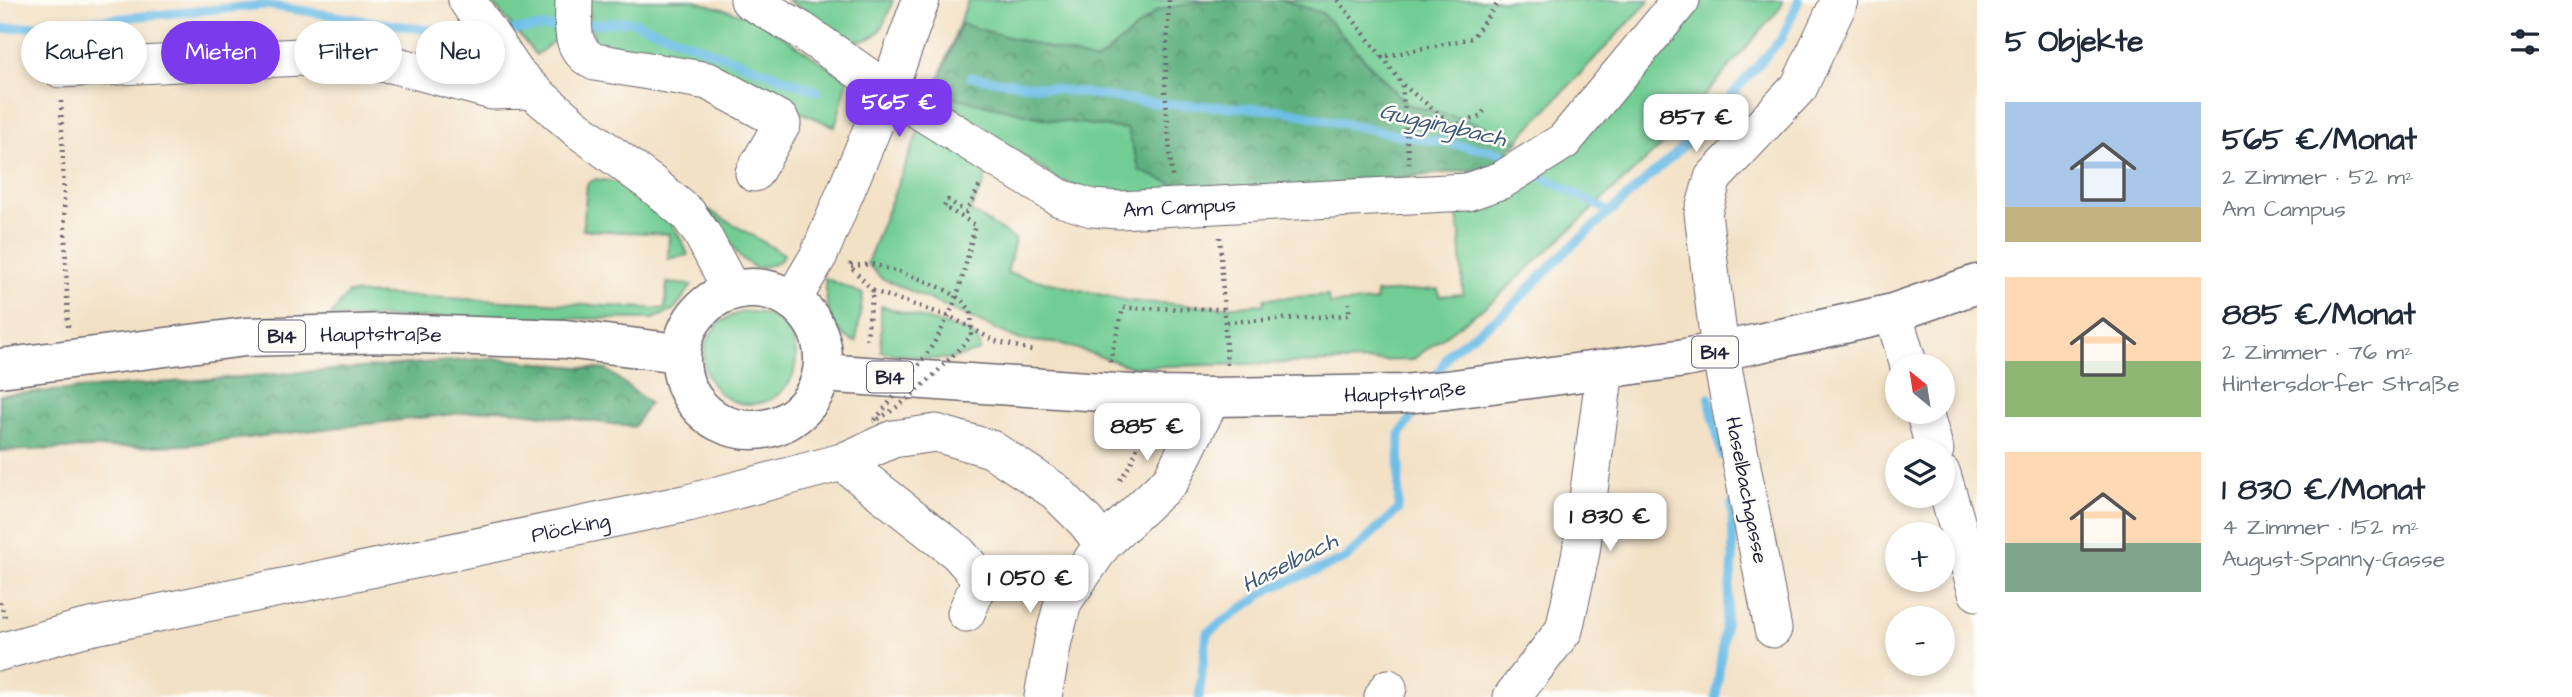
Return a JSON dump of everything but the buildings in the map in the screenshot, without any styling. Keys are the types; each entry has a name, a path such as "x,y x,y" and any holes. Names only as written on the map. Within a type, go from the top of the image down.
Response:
{"main road":[{"name":"Hauptstraße","path":"822,373 1212,397 1403,394 1605,369 1720,351 1893,313 1977,284"},
{"path":"769,288 792,300 815,324 823,346 822,373 811,399 786,422 762,429 733,428 708,415 691,396 680,353 690,323 715,298 731,289 769,288"},
{"name":"Hauptstraße","path":"6,361 75,359 245,337 388,333 565,339 680,353"}],"street":[{"path":"467,0 503,54 532,90 576,128 688,214 702,234 731,289"},
{"path":"574,0 574,38 577,49 594,62 708,81 780,120 782,124 754,173"},
{"name":"Am Campus","path":"748,0 801,30 888,91 1060,198 1092,208 1119,211 1466,192 1502,180 1564,141 1681,0"},
{"path":"792,300 819,255 888,91 921,0"},
{"name":"Haselbachgasse","path":"1773,629 1720,351 1703,213 1713,178 1799,87 1840,0"},
{"path":"147,64 300,57 391,65 492,91 532,90"},
{"path":"1893,313 1905,354"},
{"path":"1512,697 1564,630 1581,552 1605,369"},
{"path":"1044,697 1053,641 1063,602 1103,544 1171,480 1212,397"},
{"name":"Plöcking","path":"0,652 95,626 688,503 842,462 893,439 936,433 991,449 1055,491 1086,522 1103,544"},
{"path":"842,462 958,553 981,579 966,613"},
{"path":"1952,508 1977,592"}],"path":[{"path":"1169,0 1165,88 1176,208"},
{"path":"1338,0 1402,84 1454,126 1480,116 1484,111"},
{"path":"1382,57 1472,38 1500,0"},
{"path":"60,84 68,333 75,359"},
{"path":"1402,84 1408,146"},
{"path":"1212,397 1227,366 1227,322 1218,205"},
{"path":"850,266 872,264 940,287 948,292 957,298 965,303 971,314 971,336 925,383 891,412 873,422 914,373 946,323 954,300 959,289 975,225 964,214"},
{"path":"850,266 855,253"},
{"path":"850,266 873,290 862,376"},
{"path":"1227,322 1349,314 1349,303"},
{"path":"1109,365 1123,308 1225,309"}],"green space":[{"path":"490,0 559,0 559,37 536,55"},
{"path":"588,0 692,0 757,19 848,80 835,127 713,74 594,44"},
{"path":"787,0 893,0 879,31 868,39 859,41 849,40"},
{"path":"968,0 1650,0 1491,168 1209,198 1109,199 1055,178 934,93"},
{"path":"1208,0 1283,0 1322,13 1406,104 1471,121 1519,141 1491,168 1209,198 1140,171 1127,129 1051,120 934,93 961,24 1097,61 1158,10"},
{"path":"1691,0 1783,0 1781,7 1663,144 1494,300 1412,360 1132,367 1062,344 1020,340 881,278 867,263 922,122 987,167 984,183 970,211 1015,239 1007,273 1128,301 1218,307 1264,304 1264,299 1328,295 1329,304 1376,301 1376,293 1438,289 1439,296 1463,294 1460,234 1455,205 1503,192"},
{"path":"596,179 624,185 647,198 672,225 688,255 668,259 669,234 583,230 587,184"},
{"path":"707,209 784,254 782,258 772,265 755,268 740,257"},
{"path":"825,278 863,294 856,342 838,331 833,324 828,308"},
{"path":"667,283 692,285 674,310 653,319 330,317 348,293 665,309"},
{"path":"881,306 969,332 978,340 980,351 950,359 881,352"},
{"path":"741,312 759,312 776,319 789,332 796,349 796,367 789,384 776,397 759,404 741,404 724,397 711,384 704,367 704,349 711,332 724,319"},
{"path":"491,358 607,370 649,403 634,427 498,409 186,445 0,451 0,395"}],"waterway":[{"name":"Guggingbach","path":"1532,171 1610,212 1712,117 1782,38 1799,0"},
{"name":"Guggingbach","path":"0,29 265,5 416,28"},
{"name":"Guggingbach","path":"583,25 631,21 817,91"},
{"name":"Guggingbach","path":"505,31 565,26"},
{"name":"Guggingbach","path":"971,77 1153,103 1281,110 1392,134 1498,152 1514,161"},
{"name":"Haselbach","path":"1434,379 1451,351 1507,311 1566,251 1610,212"},
{"path":"1709,398 1722,456"},
{"name":"Haselbach","path":"1199,697 1207,633 1271,588 1345,559 1398,510 1400,435 1420,403"},
{"path":"1716,697 1733,561 1732,504"}]}
